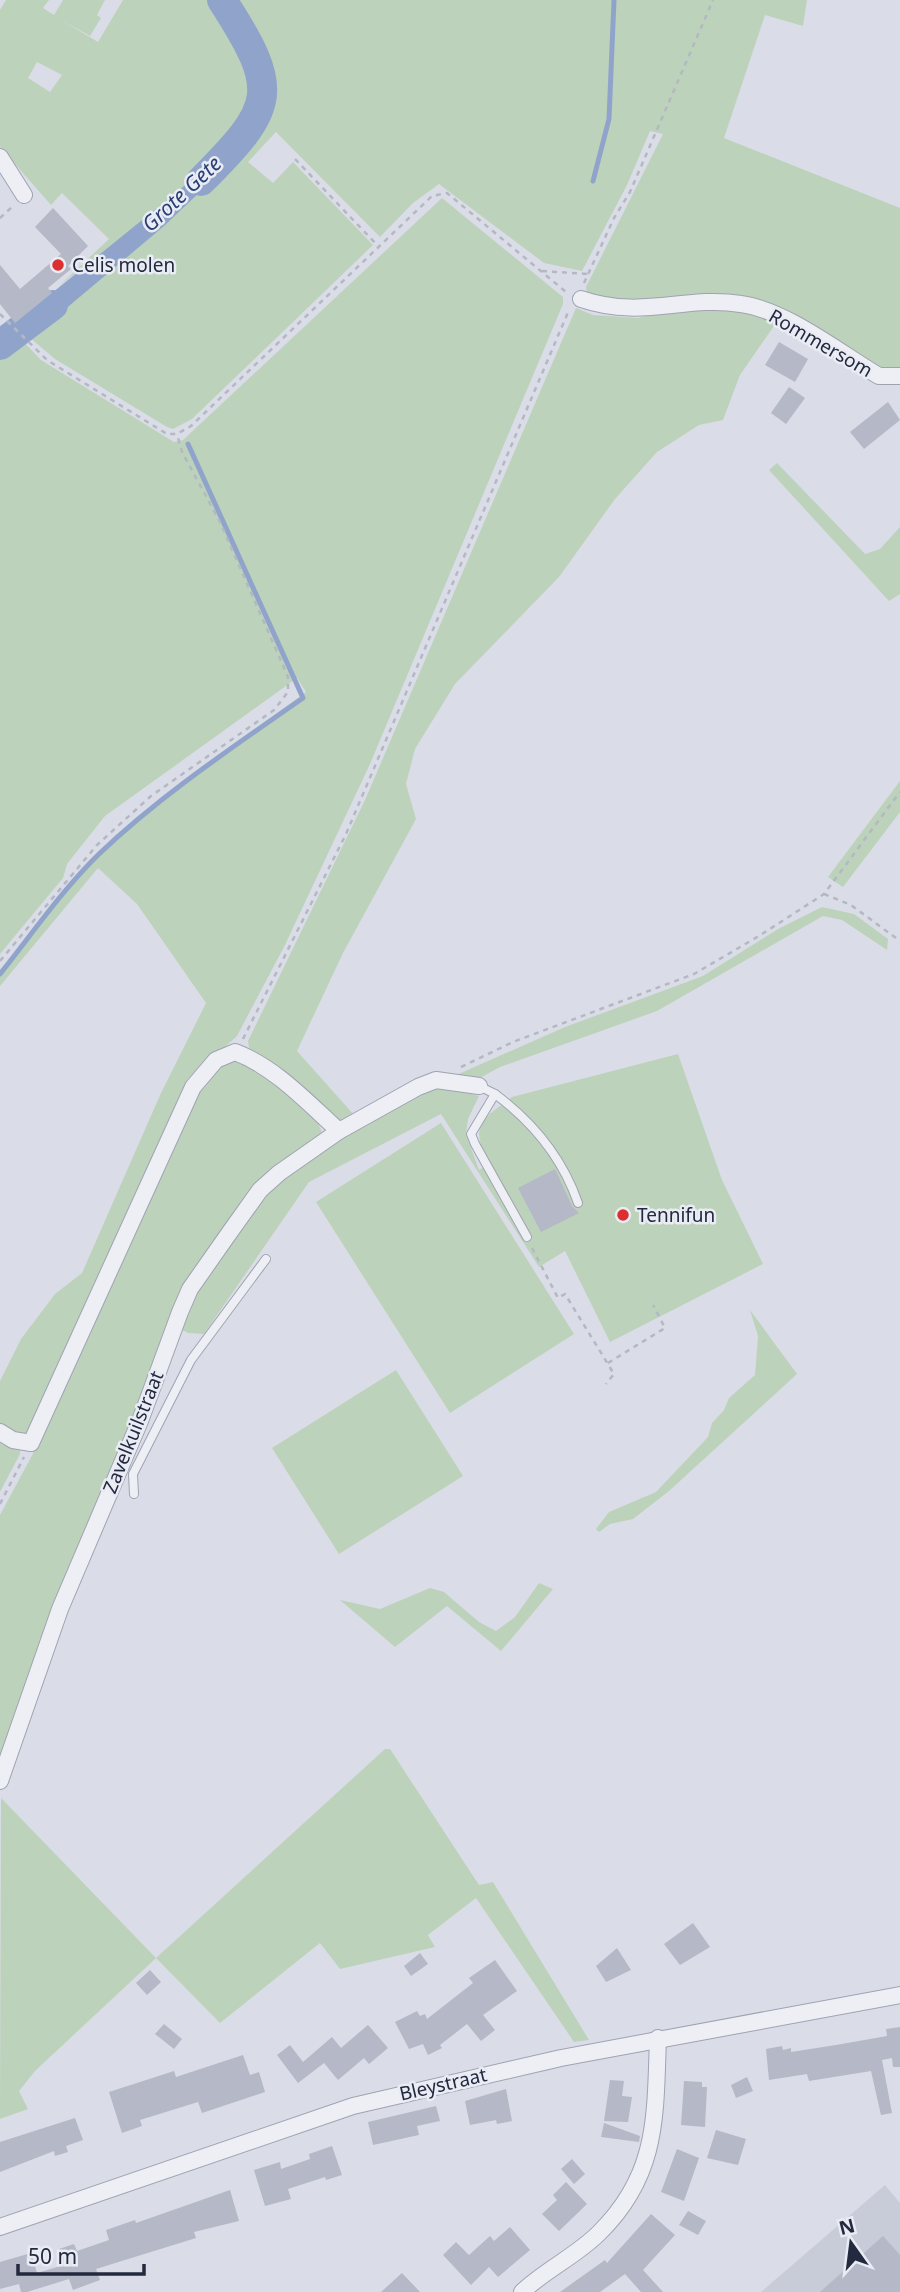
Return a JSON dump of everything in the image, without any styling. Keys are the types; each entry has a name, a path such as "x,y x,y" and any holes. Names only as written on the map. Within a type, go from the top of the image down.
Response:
{"street":[{"path":"0,157 24,195"},
{"name":"Rommersom","path":"575,295 626,309 660,309 721,302 765,309 879,376 899,380"},
{"path":"0,1432 13,1440 31,1443 193,1087 216,1060 235,1052 250,1058 290,1087 340,1131"},
{"path":"436,1080 479,1086"},
{"name":"Zavelkuilstraat","path":"0,1782 60,1609 140,1421 190,1289 260,1190 279,1173 340,1131 418,1087 436,1080"},
{"name":"Bleystraat","path":"0,2227 115,2185 353,2106 463,2078 658,2038 900,1995"},
{"path":"522,2292 599,2233 636,2187 655,2129 658,2038"}],"lane":[{"path":"479,1086 522,1114 556,1154 578,1203"},
{"path":"495,1094 471,1134 485,1166 527,1237"},
{"path":"134,1494 133,1474 191,1360 266,1259"}],"path":[{"path":"235,1052 346,834 575,295 590,274 614,218 630,192 713,0"},
{"path":"295,159 377,246"},
{"path":"0,314 47,360 167,434 177,434 191,426 432,196 447,193 575,295"},
{"path":"542,271 590,274"},
{"path":"0,961 97,845 151,796 274,710 288,692 288,677 276,648 220,522 182,452 177,434"},
{"path":"436,1080 513,1042 694,974 824,894 900,792"},
{"path":"824,894 851,905 900,941"},
{"path":"527,1237 558,1298 565,1294 614,1374 606,1384"},
{"path":"608,1363 665,1328 653,1305"},
{"path":"0,1504 31,1443"}],"shaded area":[{"path":"885,2185 900,2203 900,2292 761,2292"}],"green space":[{"path":"6,0 49,0 43,8 54,15 63,0 105,0 97,15 101,18 90,36 61,20 98,42 123,0 214,0 243,48 252,74 254,103 245,124 226,148 168,201 56,289 109,239 62,193 51,205 0,147 0,10","holes":["37,62 62,75 50,92 28,78"]},
{"path":"232,0 807,0 803,26 765,15 724,138 900,208 900,372 882,371 764,304 745,298 710,296 623,305 587,293 586,287 663,134 650,131 627,185 582,271 544,263 439,184 413,203 380,237 276,132 248,162 273,183 293,162 373,245 192,419 173,429 167,427 55,359 23,332 41,319 49,318 51,321 176,213 237,157 262,128 270,105 267,73 256,41"},
{"path":"442,198 563,297 563,304 370,764 285,945 237,1036 218,1053 207,1058 187,1080 26,1435 20,1436 0,1425 0,1381 21,1339 55,1294 82,1273 161,1093 206,1003 137,904 98,868 0,986 0,970 98,852 183,781 306,692 297,678 105,816 67,864 63,878 0,954 0,354 19,337 41,360 174,442 183,440"},
{"path":"747,307 776,323 740,375 723,420 699,425 657,452 615,499 559,577 455,684 415,749 406,784 416,819 343,953 297,1051 355,1116 344,1124 249,1048 248,1041 365,800 576,308 593,315 638,318 667,310"},
{"path":"777,463 865,554 880,549 900,527 900,594 889,601 769,470"},
{"path":"900,781 900,812 843,887 828,877"},
{"path":"822,907 854,914 888,939 887,950 842,920 823,916 657,1011 500,1067 480,1078 454,1076 565,1027 703,976 778,929"},
{"name":"Tennifun","path":"678,1054 722,1180 763,1264 610,1342 565,1251 539,1267 441,1114 309,1182 204,1334 188,1333 179,1328 218,1256 234,1232 271,1189 312,1155 370,1121 429,1089 443,1086 479,1096 468,1119 466,1134 479,1170 489,1163 480,1140 481,1125 512,1097"},
{"path":"235,1060 246,1062 315,1117 322,1132 316,1140 295,1153 188,1282 0,1763 0,1515 36,1448 202,1085 215,1068"},
{"path":"441,1123 574,1334 450,1413 316,1202"},
{"path":"750,1310 797,1374 669,1491 633,1519 610,1524 599,1532 596,1529 609,1512 656,1492 708,1437 712,1423 724,1410 729,1398 755,1375 758,1336"},
{"path":"396,1370 463,1476 339,1554 272,1448"},
{"path":"0,1437 20,1447 20,1454 0,1492"},
{"path":"539,1583 553,1589 501,1651 447,1606 395,1647 340,1600 380,1609 430,1588 444,1592 479,1622 496,1631 515,1617"},
{"path":"385,1749 390,1749 479,1885 493,1882 589,2040 574,2042 476,1898 428,1935 435,1947 340,1969 320,1943 220,2023 156,1958"},
{"path":"1,1798 156,1958 35,2071 19,2091 28,2109 0,2119"}],"water":[{"path":"223,149 239,155 164,226 50,322 49,319 40,319 23,332 15,323 189,182"}],"building":[{"name":"Celis molen","path":"53,208 88,246 68,266 71,269 48,288 52,293 15,323 0,304 0,265 20,289 61,254 35,227"},
{"path":"779,342 808,359 795,382 765,365"},
{"path":"789,387 805,398 786,424 771,413"},
{"path":"888,402 900,420 864,449 850,432"},
{"path":"555,1169 572,1206 579,1213 541,1232 518,1188"},
{"path":"693,1923 710,1947 680,1965 664,1944"},
{"path":"617,1948 631,1970 606,1982 596,1966"},
{"path":"420,1953 428,1964 411,1976 404,1966"},
{"path":"495,1960 517,1991 483,2015 495,2030 481,2041 467,2024 440,2045 442,2048 428,2055 423,2044 409,2049 395,2022 417,2011 420,2016 425,2014 427,2019 473,1983 469,1978"},
{"path":"150,1970 161,1982 147,1995 136,1983"},
{"path":"164,2024 182,2039 174,2049 155,2034"},
{"path":"368,2025 388,2048 369,2064 364,2058 338,2080 324,2063 298,2083 277,2055 290,2045 303,2062 332,2037 341,2048"},
{"path":"900,2027 900,2067 893,2067 892,2058 882,2060 892,2113 881,2115 871,2071 809,2081 807,2074 769,2080 766,2049 782,2046 783,2050 791,2048 791,2052 836,2045 887,2036 886,2029"},
{"path":"243,2055 250,2075 259,2072 265,2092 202,2113 198,2102 140,2120 142,2126 122,2133 109,2092 174,2071 176,2077"},
{"path":"747,2077 753,2091 736,2098 731,2085"},
{"path":"610,2080 624,2081 622,2096 632,2097 628,2122 604,2121"},
{"path":"684,2081 702,2082 702,2087 707,2087 705,2127 681,2125"},
{"path":"506,2089 512,2121 497,2124 496,2120 470,2125 465,2101"},
{"path":"436,2106 440,2121 417,2126 419,2135 373,2145 368,2122"},
{"path":"75,2118 83,2140 66,2146 68,2152 55,2156 54,2151 0,2172 0,2142"},
{"path":"604,2123 640,2136 639,2142 601,2137"},
{"path":"716,2130 746,2139 738,2165 707,2158"},
{"path":"332,2146 342,2175 326,2180 325,2177 288,2189 291,2199 265,2206 254,2170 280,2162 281,2169 310,2159 309,2154"},
{"path":"677,2149 699,2158 684,2201 661,2192"},
{"path":"572,2159 585,2174 574,2184 561,2169"},
{"path":"566,2182 587,2204 559,2231 542,2214 557,2200 553,2195"},
{"path":"230,2190 239,2221 194,2232 196,2238 96,2269 100,2280 73,2290 69,2279 27,2292 21,2292 19,2284 0,2289 0,2262 31,2253 37,2273 64,2265 59,2249 74,2244 77,2251 109,2240 106,2230 135,2220 136,2223"},
{"path":"688,2211 706,2221 698,2235 679,2225"},
{"path":"651,2214 675,2235 643,2270 663,2292 641,2292 625,2274 600,2292 560,2292 605,2260 607,2263"},
{"path":"510,2227 530,2250 498,2277 489,2267 471,2285 443,2255 456,2242 469,2255 490,2236 494,2241"},
{"path":"883,2236 900,2255 900,2292 820,2292"},
{"path":"402,2273 420,2292 381,2292"}],"waterway":[{"name":"Grote Gete","path":"201,181 244,134 256,115 262,96 261,77 254,56 222,0"},
{"path":"593,181 609,119 614,0"},
{"name":"Grote Gete","path":"0,345 53,305"},
{"path":"0,974 72,882 123,832 198,772 303,698 188,444"}],"place":[{"name":"Celis molen","path":"58,265"},
{"name":"Tennifun","path":"623,1215"}]}
